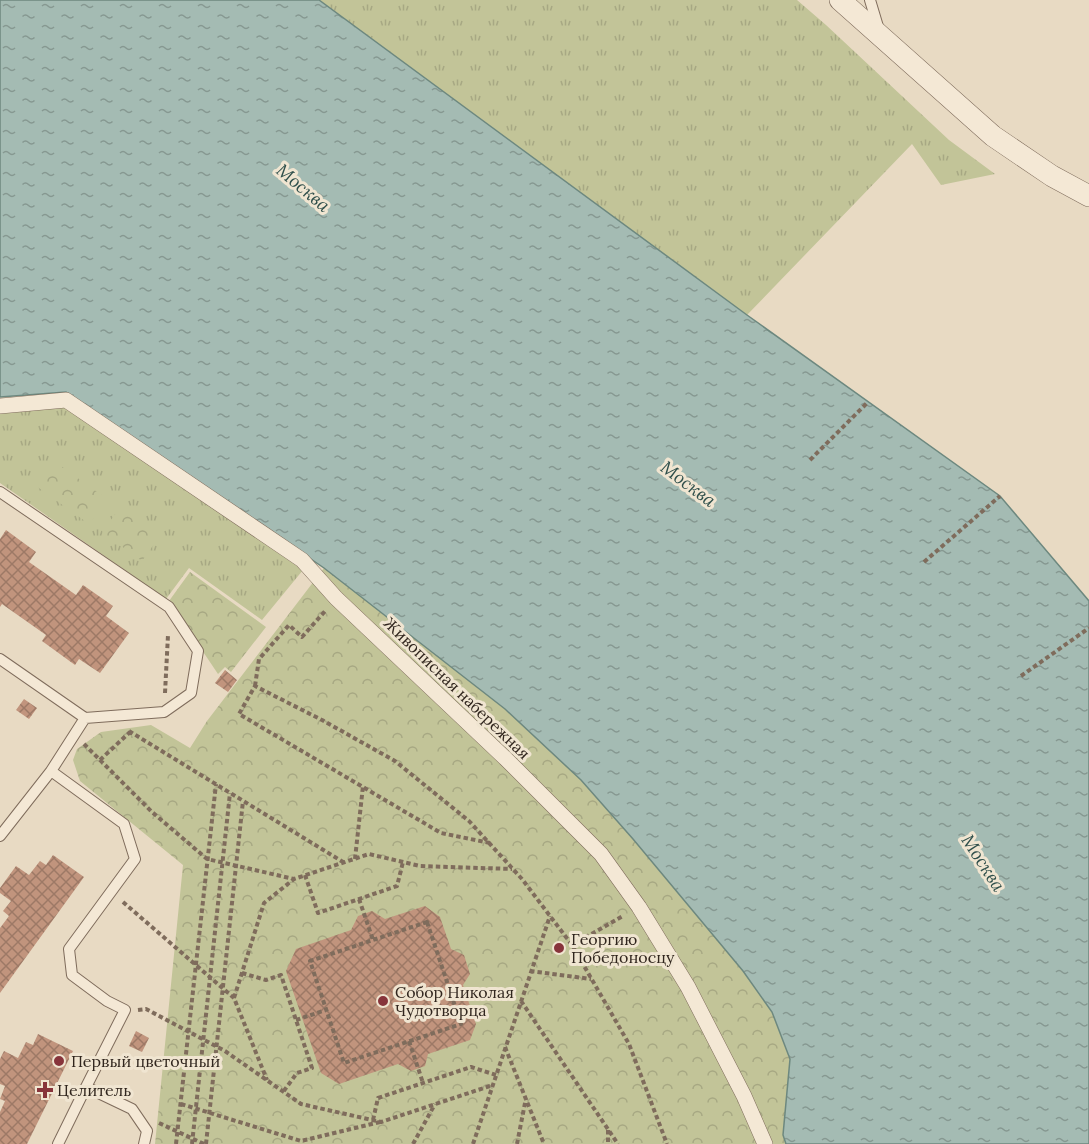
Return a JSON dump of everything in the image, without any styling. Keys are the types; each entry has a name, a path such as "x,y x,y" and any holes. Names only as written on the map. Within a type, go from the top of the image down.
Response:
{"street":[{"path":"840,0 993,136 1052,176 1089,196"},
{"name":"Живописная набережная","path":"0,406 66,400 302,560 336,598 601,854 639,907 688,987 744,1096 765,1144"}],"lane":[{"path":"870,0 882,39"},
{"path":"0,492 169,607 198,651 191,693 164,712 85,718 0,659"},
{"path":"0,836 51,771 85,718"},
{"path":"51,771 124,824 135,859 69,949 72,975 107,1001 125,1010 58,1144"},
{"path":"86,1087 132,1109 147,1131 144,1144"}],"path":[{"path":"810,460 868,402"},
{"path":"924,562 1000,496"},
{"path":"336,598 302,637 289,625 259,659 255,686 239,714 441,833 490,843"},
{"path":"164,712 169,607"},
{"path":"1021,676 1089,628"},
{"path":"255,686 395,761 469,821 490,843 572,945 629,1044 666,1144"},
{"path":"104,716 343,862"},
{"path":"100,759 130,732"},
{"path":"75,734 152,812 207,859 294,879"},
{"path":"176,1144 216,784"},
{"path":"355,859 363,786"},
{"path":"192,1141 230,793"},
{"path":"132,1109 192,1141 205,1144 243,801"},
{"path":"234,998 264,903 294,879 369,854 420,866 513,869"},
{"path":"305,875 318,913 397,886 403,862"},
{"path":"111,892 234,998 267,1081"},
{"path":"359,899 373,940"},
{"path":"572,945 629,913"},
{"path":"473,1144 550,916"},
{"path":"427,922 461,1024 344,1063 310,961 373,940 427,922"},
{"path":"530,971 591,979"},
{"path":"242,973 266,980 281,975 312,1068 297,1073 284,1092"},
{"path":"520,1001 618,1144"},
{"path":"125,1010 146,1009 217,1047 301,1104 381,1122"},
{"path":"296,1020 326,1010"},
{"path":"409,1041 423,1083"},
{"path":"505,1046 544,1144"},
{"path":"373,1120 378,1098 471,1067 496,1075"},
{"path":"180,1104 301,1142 381,1122 492,1085"},
{"path":"517,1144 526,1098"},
{"path":"413,1144 436,1104"},
{"path":"608,1130 608,1144"}],"green space":[{"path":"319,0 797,0 949,140 995,174 941,185 912,144 747,315"},
{"path":"66,405 303,570 262,620 189,568 166,599 0,483 0,412"},
{"path":"54,461 107,499 89,524 36,486"},
{"path":"119,509 159,537 142,561 102,532"},
{"path":"324,568 505,709 581,780 743,971 772,1012 790,1059 783,1135 786,1144 155,1144 183,865 80,781 73,760 77,749 101,732 151,725 190,748 207,721"},
{"path":"190,572 266,627 231,672 225,667 218,674 169,601"}],"water":[{"name":"Москва","path":"0,0 319,0 747,315 1000,496 1089,601 1089,1144 786,1144 783,1135 790,1059 772,1012 743,971 581,780 505,709 324,568 66,392 0,397"}],"building":[{"path":"6,530 36,552 29,562 76,595 83,585 113,606 106,616 129,633 100,673 79,659 75,665 42,641 46,635 2,604 0,607 0,539"},
{"path":"225,670 237,680 228,692 215,683"},
{"path":"24,699 37,708 29,719 16,710"},
{"path":"53,855 84,877 0,993 0,928 9,916 3,911 11,901 0,893 0,888 16,866 29,875 40,861 46,865"},
{"name":"Собор Николая Чудотворца","path":"425,906 440,917 451,949 464,955 470,974 463,985 476,1024 470,1040 428,1054 425,1066 411,1071 398,1064 339,1084 321,1073 286,971 296,949 351,930 358,916 372,911 385,919"},
{"path":"136,1031 149,1038 142,1052 129,1046"},
{"path":"38,1034 73,1051 27,1144 0,1144 0,1112 5,1101 0,1099 5,1086 0,1084 0,1059 4,1051 18,1058 26,1042 33,1045"}],"place":[{"name":"Георгию Победоносцу","path":"559,948"},
{"name":"Собор Николая Чудотворца","path":"383,1001"},
{"name":"Первый цветочный","path":"59,1061"},
{"name":"Целитель","path":"45,1090"}]}
